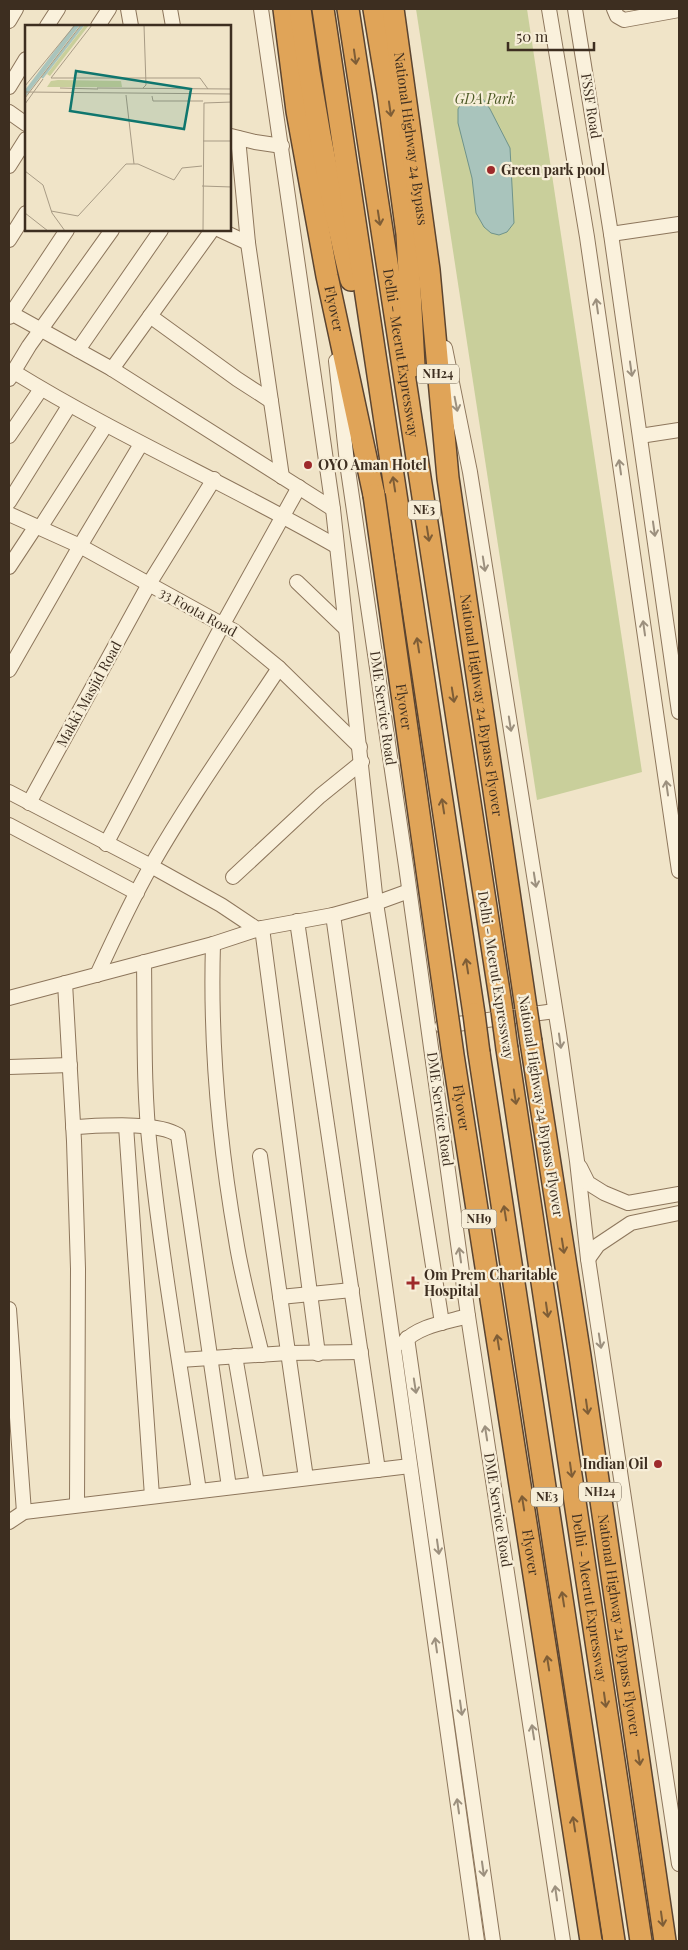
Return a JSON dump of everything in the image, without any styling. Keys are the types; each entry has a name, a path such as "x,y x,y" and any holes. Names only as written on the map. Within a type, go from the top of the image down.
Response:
{"highway":[{"name":"Flyover","path":"284,9 296,111 327,276 374,495 454,1055 591,1941"},
{"path":"300,9 312,97 334,213 380,394"},
{"name":"Delhi - Meerut Expressway","path":"323,9 614,1941"},
{"name":"Delhi - Meerut Expressway","path":"348,9 502,1011 641,1941"},
{"path":"374,9 388,93 407,234 419,479"},
{"name":"National Highway 24 Bypass","path":"393,9 429,270"},
{"name":"National Highway 24 Bypass Flyover","path":"429,270 448,478 526,1008 580,1356 665,1941"}],"street":[{"path":"9,21 16,9"},
{"path":"48,25 58,9"},
{"path":"99,25 109,9"},
{"path":"128,9 131,25"},
{"path":"170,9 173,25"},
{"path":"261,9 333,509 376,903 442,1323"},
{"path":"549,9 587,237 679,871"},
{"name":"FSSF Road","path":"575,9 611,234 679,712"},
{"path":"614,9 616,16 624,20 679,10"},
{"path":"9,87 25,61"},
{"path":"9,112 25,123"},
{"path":"282,146 234,137 236,180 248,242 282,477"},
{"path":"9,166 25,141"},
{"path":"9,240 25,215"},
{"path":"611,234 679,224"},
{"path":"66,231 10,314 112,370 333,509"},
{"path":"111,231 11,375 41,389 68,406 141,444 214,479 336,546"},
{"path":"78,350 160,231"},
{"path":"112,370 211,231"},
{"path":"222,231 248,242"},
{"path":"429,270 470,472 555,1010 577,1161 588,1259 679,1864"},
{"name":"DME Service Road","path":"327,276 347,463 429,1028 468,1316 563,1941"},
{"path":"150,316 237,379 271,401"},
{"path":"9,436 41,389"},
{"path":"9,502 68,406"},
{"path":"9,567 106,425"},
{"path":"640,436 679,430"},
{"path":"9,670 141,444"},
{"name":"Makki Masjid Road","path":"29,803 149,584 214,479"},
{"path":"106,844 223,624 299,488"},
{"name":"33 Foota Road","path":"9,514 80,546 223,624 249,642 279,668 360,747"},
{"path":"297,582 345,628"},
{"path":"97,975 117,931 151,866 213,767 279,668"},
{"path":"232,877 320,796 362,762"},
{"path":"9,792 151,866 260,928"},
{"path":"9,825 137,893"},
{"path":"9,996 65,984 213,944 260,928 333,914 376,903 409,891"},
{"path":"333,914 478,1941"},
{"path":"297,921 378,1470"},
{"path":"260,928 318,1354"},
{"path":"213,944 212,1004 222,1145 236,1241 262,1355"},
{"path":"144,962 148,1126 158,1218 199,1491"},
{"path":"65,984 73,1127 78,1278 77,1505"},
{"path":"429,1028 555,1010"},
{"path":"9,1067 70,1065"},
{"path":"126,1126 152,1496"},
{"path":"73,1127 148,1126 178,1135 229,1487"},
{"path":"260,1156 306,1478"},
{"path":"577,1161 588,1183 604,1193 628,1203 679,1194"},
{"path":"588,1259 598,1245 631,1223 679,1214"},
{"path":"280,1297 352,1290"},
{"path":"9,1309 24,1512"},
{"path":"394,1354 407,1338 442,1323 468,1316"},
{"path":"407,1338 494,1941"},
{"path":"180,1360 288,1353 361,1352"},
{"path":"235,1356 257,1484"},
{"path":"9,1522 24,1512 410,1466"},
{"path":"419,1525 434,1522"}],"green space":[{"name":"GDA Park","path":"416,9 527,9 642,772 537,800"}],"water":[{"name":"Green park pool","path":"475,94 483,99 490,109 510,148 514,223 507,232 499,235 491,233 484,227 476,213 472,178 458,123 458,109 465,97"}],"place":[{"name":"Green park pool","path":"491,170"},
{"name":"OYO Aman Hotel","path":"308,465"},
{"name":"Om Prem Charitable Hospital","path":"413,1283"},
{"name":"Indian Oil","path":"658,1464"}]}
